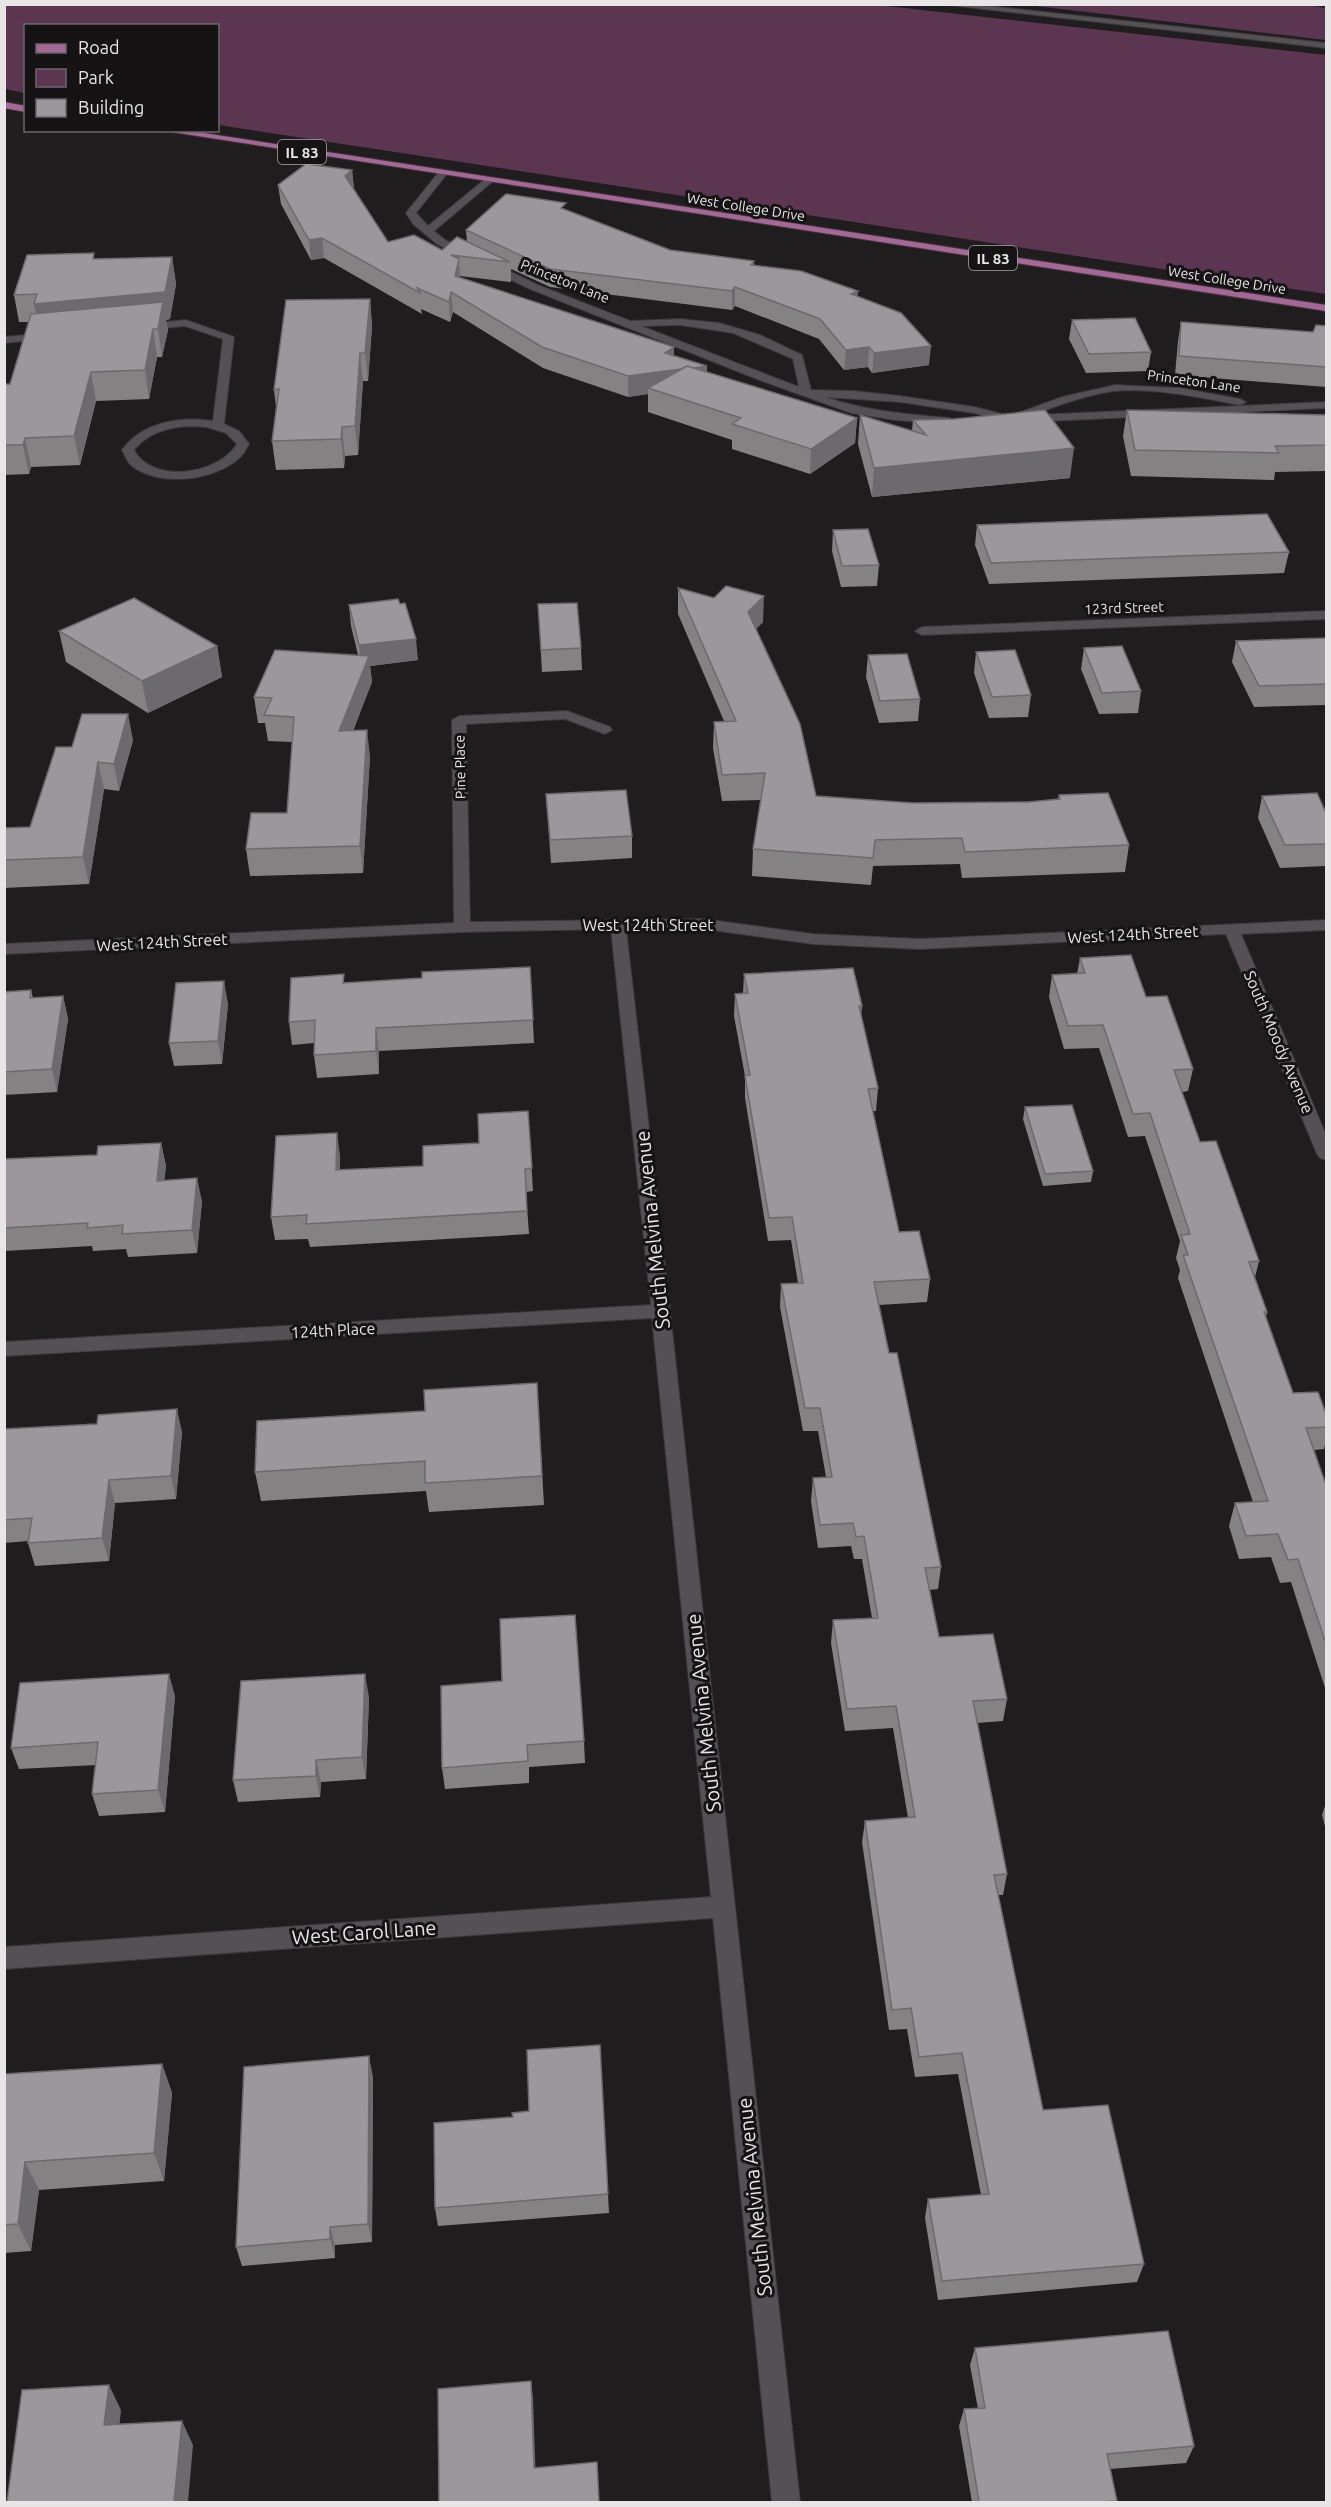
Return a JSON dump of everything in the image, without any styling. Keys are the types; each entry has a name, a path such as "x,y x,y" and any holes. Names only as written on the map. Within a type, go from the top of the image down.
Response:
{"main road":[{"path":"4,105 24,109"},
{"name":"West College Drive","path":"175,132 441,175 1326,308"}],"street":[{"path":"944,4 1326,46"},
{"name":"Princeton Lane","path":"441,175 411,213 416,222 429,230 441,242 534,287 851,410 944,421 1011,420 1326,405"},
{"path":"429,230 488,182"},
{"name":"Princeton Lane","path":"629,323 668,321 713,324 762,338 798,357 806,393"},
{"path":"130,328 186,323 229,337 218,425"},
{"path":"4,340 63,334"},
{"name":"Princeton Lane","path":"806,393 854,394 900,399 975,410 1011,420 1066,399 1115,388 1180,391 1270,408"},
{"path":"180,424 218,425 240,436 243,444 241,452 234,459 221,466 187,474 169,474 138,466 130,459 128,450 134,441 145,433 180,424"},
{"name":"123rd Street","path":"922,631 1326,615"},
{"name":"Pine Place","path":"462,927 459,720 567,715 606,730"},
{"name":"West 124th Street","path":"4,950 462,927 618,924 704,924 813,939 920,944 1326,925"},
{"name":"South Melvina Avenue","path":"618,924 786,2502"},
{"name":"South Moody Avenue","path":"1231,929 1326,1154"},
{"name":"124th Place","path":"4,1349 661,1311"},
{"name":"West Carol Lane","path":"4,1958 723,1907"}],"green space":[{"path":"869,4 1326,55 1326,294 219,125 219,24 24,24 24,93 5,89 5,5"},
{"path":"1300,4 1326,8 1326,40 1027,5"}],"building":[{"path":"306,164 352,170 345,176 388,242 414,235 442,250 457,237 510,262 451,255 459,259 455,276 674,347 665,353 707,366 693,368 687,366 681,369 628,376 542,347 451,292 449,302 417,288 420,293 322,238 309,240 278,185"},
{"path":"506,194 566,203 561,208 670,250 754,261 751,265 801,271 858,291 851,294 901,313 931,346 874,353 869,347 846,350 820,319 735,287 732,291 550,269 466,230"},
{"path":"94,253 93,259 172,257 165,292 34,304 37,294 14,295 27,255"},
{"path":"370,299 365,353 360,353 355,426 342,427 341,439 272,441 279,389 274,390 286,300"},
{"path":"163,302 158,329 153,329 145,370 91,372 74,436 25,438 23,445 4,445 4,384 10,384 31,314"},
{"path":"1135,318 1151,352 1089,354 1072,320"},
{"path":"1181,322 1313,332 1316,325 1326,326 1326,367 1179,356"},
{"path":"687,366 857,418 811,449 732,424 741,418 648,388"},
{"path":"1045,410 1074,448 874,468 860,415 926,435 913,420 954,419"},
{"path":"1127,410 1326,415 1326,445 1275,446 1279,453 1135,450"},
{"path":"1267,514 1289,552 991,563 977,525"},
{"path":"868,529 879,565 842,566 833,530"},
{"path":"726,586 764,596 748,612 800,724 816,796 913,803 1028,802 1060,799 1059,795 1108,793 1129,845 965,852 962,838 875,840 873,858 753,849 765,773 722,775 714,722 736,721 678,588 714,598"},
{"path":"134,598 217,646 142,681 59,631"},
{"path":"398,599 400,604 405,603 416,639 359,645 349,605"},
{"path":"577,603 581,648 541,650 538,604"},
{"path":"1326,638 1326,684 1259,686 1236,641"},
{"path":"1122,646 1141,691 1102,693 1084,648"},
{"path":"275,650 369,656 339,731 367,730 360,846 246,849 251,813 287,813 294,717 264,715 272,698 254,697"},
{"path":"1015,650 1031,695 992,697 976,652"},
{"path":"907,654 920,699 880,701 868,655"},
{"path":"82,714 128,714 114,764 98,762 83,857 4,860 4,828 30,827 56,747 72,747"},
{"path":"626,790 632,836 550,840 546,794"},
{"path":"1317,793 1326,813 1326,844 1285,845 1262,796"},
{"path":"1131,955 1146,997 1167,996 1193,1069 1174,1070 1200,1142 1216,1141 1259,1261 1249,1262 1293,1393 1318,1392 1326,1414 1326,1427 1306,1428 1326,1485 1326,1644 1298,1559 1288,1560 1278,1534 1246,1536 1235,1503 1268,1501 1183,1255 1188,1255 1181,1235 1190,1234 1150,1113 1133,1114 1103,1025 1068,1026 1052,975 1085,973 1080,958"},
{"path":"530,967 533,1020 376,1028 376,1051 314,1055 315,1020 289,1022 291,978 344,974 343,983 422,978 422,972"},
{"path":"853,968 862,1006 859,1006 878,1088 868,1089 899,1232 919,1231 930,1279 874,1282 889,1353 897,1353 941,1567 925,1568 939,1637 993,1634 1007,1699 973,1701 1007,1874 994,1875 1043,2110 1108,2105 1144,2264 942,2281 928,2199 989,2194 962,2053 919,2057 911,2008 892,2010 865,1821 915,1817 896,1706 847,1709 833,1620 878,1618 864,1536 856,1537 853,1523 820,1525 813,1478 832,1477 820,1408 805,1408 781,1284 803,1283 792,1217 769,1218 745,1076 750,1075 735,994 748,993 744,974"},
{"path":"224,981 218,1041 169,1043 176,983"},
{"path":"31,990 30,998 63,996 52,1069 4,1072 4,992"},
{"path":"1072,1105 1093,1171 1045,1174 1025,1107"},
{"path":"528,1111 532,1168 525,1169 527,1211 306,1224 307,1215 271,1217 276,1136 337,1133 336,1170 423,1166 423,1146 479,1143 478,1114"},
{"path":"161,1143 157,1181 197,1178 192,1230 122,1234 123,1225 87,1228 88,1223 4,1228 4,1159 97,1155 98,1146"},
{"path":"537,1383 542,1476 425,1483 425,1461 255,1472 257,1421 425,1411 424,1390"},
{"path":"177,1409 171,1476 109,1480 102,1538 28,1543 32,1518 4,1520 4,1429 97,1424 98,1415"},
{"path":"575,1615 584,1741 527,1745 528,1761 442,1768 441,1686 502,1681 500,1619"},
{"path":"169,1674 158,1790 92,1794 98,1742 11,1748 20,1683"},
{"path":"365,1674 362,1757 316,1760 316,1776 233,1780 241,1681"},
{"path":"600,2045 608,2194 435,2208 434,2123 513,2117 512,2113 529,2111 527,2050"},
{"path":"369,2056 368,2224 330,2227 330,2239 236,2247 244,2067"},
{"path":"162,2064 154,2153 25,2162 18,2224 4,2225 4,2074"},
{"path":"1168,2331 1194,2446 1107,2454 1117,2501 979,2502 964,2409 985,2408 975,2348"},
{"path":"531,2381 534,2468 597,2462 599,2502 439,2502 438,2389"},
{"path":"109,2385 104,2425 182,2421 174,2502 7,2502 22,2390"}]}
